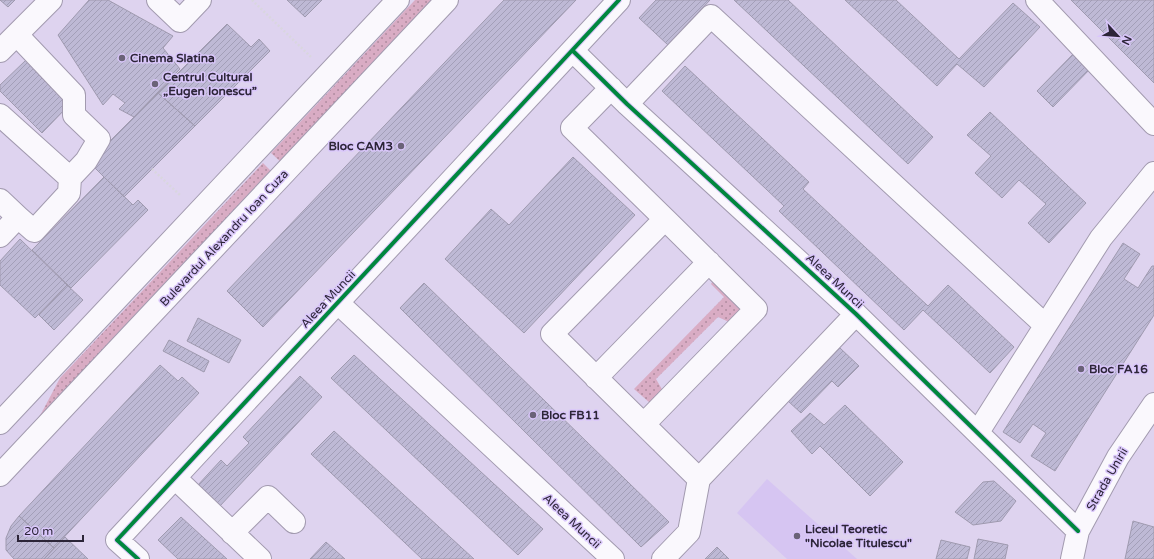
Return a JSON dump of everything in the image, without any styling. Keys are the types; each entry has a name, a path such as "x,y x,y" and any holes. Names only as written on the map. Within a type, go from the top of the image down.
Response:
{"street":[{"path":"0,51 50,0"},
{"path":"158,0 180,21 200,0"},
{"path":"0,423 398,0"},
{"name":"Bulevardul Alexandru Ioan Cuza","path":"0,475 447,0"},
{"name":"Aleea Muncii","path":"138,559 117,540 620,0"},
{"path":"1037,0 1154,124"},
{"path":"627,104 711,16 1045,325"},
{"path":"0,200 34,231 70,193 70,178 86,160 99,139 74,115 74,95 17,35"},
{"name":"Aleea Muncii","path":"572,51 627,104 856,314 1078,531"},
{"path":"611,88 572,128 756,309 644,424"},
{"path":"0,115 70,178"},
{"path":"978,432 1101,238 1154,173"},
{"path":"0,236 18,217"},
{"path":"663,559 689,532 699,478 552,334 665,219"},
{"path":"596,378 709,262"},
{"name":"Aleea Muncii","path":"338,303 613,559"},
{"name":"Aleea Muncii","path":"699,478 856,314"},
{"name":"Strada Unirii","path":"1072,559 1078,531 1118,457 1154,404"},
{"path":"175,478 260,559"},
{"path":"232,533 268,497 294,522"}],"path":[{"path":"252,0 311,56"},
{"path":"152,169 180,195"}],"shaded area":[{"path":"415,0 440,0 285,166 271,153"},
{"path":"263,163 276,176 35,423 60,378"},
{"path":"715,277 744,304 742,314 729,322 718,317 656,379 663,391 650,403 634,389 724,297 711,284"},
{"name":"Liceul Teoretic \"Nicolae Titulescu\"","path":"767,479 857,559 787,559 737,513"}],"building":[{"path":"0,0 15,0 8,7"},
{"name":"Cinema Slatina","path":"89,0 108,0 173,36 163,48 180,69 134,117 119,109 125,103 113,94 103,105 58,35"},
{"path":"287,0 322,0 305,17"},
{"name":"Bloc CAM3","path":"504,0 576,0 263,327 227,291"},
{"path":"656,0 710,0 668,45 639,18"},
{"path":"734,0 788,0 933,137 908,164"},
{"path":"845,0 896,0 959,59 1013,3 1040,27 984,87 957,64 937,86"},
{"path":"1071,0 1154,0 1154,83"},
{"path":"227,24 251,47 259,39 270,51 195,126 158,93"},
{"path":"1077,50 1094,65 1053,107 1037,91"},
{"path":"26,60 71,103 42,133 0,91 0,85"},
{"path":"685,66 809,182 803,189 928,306 948,285 1014,347 990,373 923,310 904,330 779,211 784,206 662,91"},
{"path":"158,93 195,126 124,197 89,162"},
{"path":"990,112 1086,203 1049,243 1028,223 1046,204 1019,180 1002,198 975,173 991,156 967,135"},
{"path":"573,157 635,215 524,333 445,259 491,209 509,225"},
{"path":"104,177 133,205 138,200 148,210 71,288 32,250"},
{"path":"20,239 67,285 35,318 0,285 0,261"},
{"name":"Bloc FA16","path":"1123,243 1140,254 1124,279 1138,288 1152,266 1154,266 1154,315 1055,471 1031,456 1046,433 1033,424 1020,443 1003,432"},
{"name":"Bloc FB11","path":"424,283 669,522 641,547 400,308"},
{"path":"67,285 83,300 54,330 39,315"},
{"path":"198,318 241,340 229,363 187,341"},
{"path":"169,340 209,361 204,372 163,351"},
{"path":"840,348 859,366 838,387 832,381 801,413 788,401"},
{"path":"354,355 543,529 518,555 331,378"},
{"path":"160,365 178,381 182,377 199,393 54,548 19,516"},
{"path":"300,376 322,397 219,507 197,486 221,460 227,466 249,443 243,437"},
{"path":"845,405 903,462 870,496 820,446 812,454 791,431 810,413 824,425"},
{"path":"334,431 474,559 422,559 311,454"},
{"path":"994,481 1016,501 1001,521 973,525 955,512 983,482"},
{"path":"19,516 54,548 44,559 14,559 6,550 6,538 11,526"},
{"path":"181,517 227,559 178,559 158,540"},
{"path":"1133,521 1154,527 1154,559 1125,559"},
{"path":"65,537 88,559 44,559"},
{"path":"978,539 1008,545 1005,559 974,559"},
{"path":"941,540 970,547 967,559 936,559"},
{"path":"326,542 345,559 310,559"},
{"path":"717,547 729,559 705,559"}],"cycle path":[{"path":"138,559 117,540 619,0"},
{"path":"573,51 627,104 856,314 1078,531"}],"place":[{"name":"Cinema Slatina","path":"122,58"},
{"name":"Centrul Cultural „Eugen Ionescu”","path":"155,84"},
{"name":"Bloc CAM3","path":"401,146"},
{"name":"Bloc FA16","path":"1081,369"},
{"name":"Bloc FB11","path":"533,415"},
{"name":"Liceul Teoretic \"Nicolae Titulescu\"","path":"797,536"}]}
